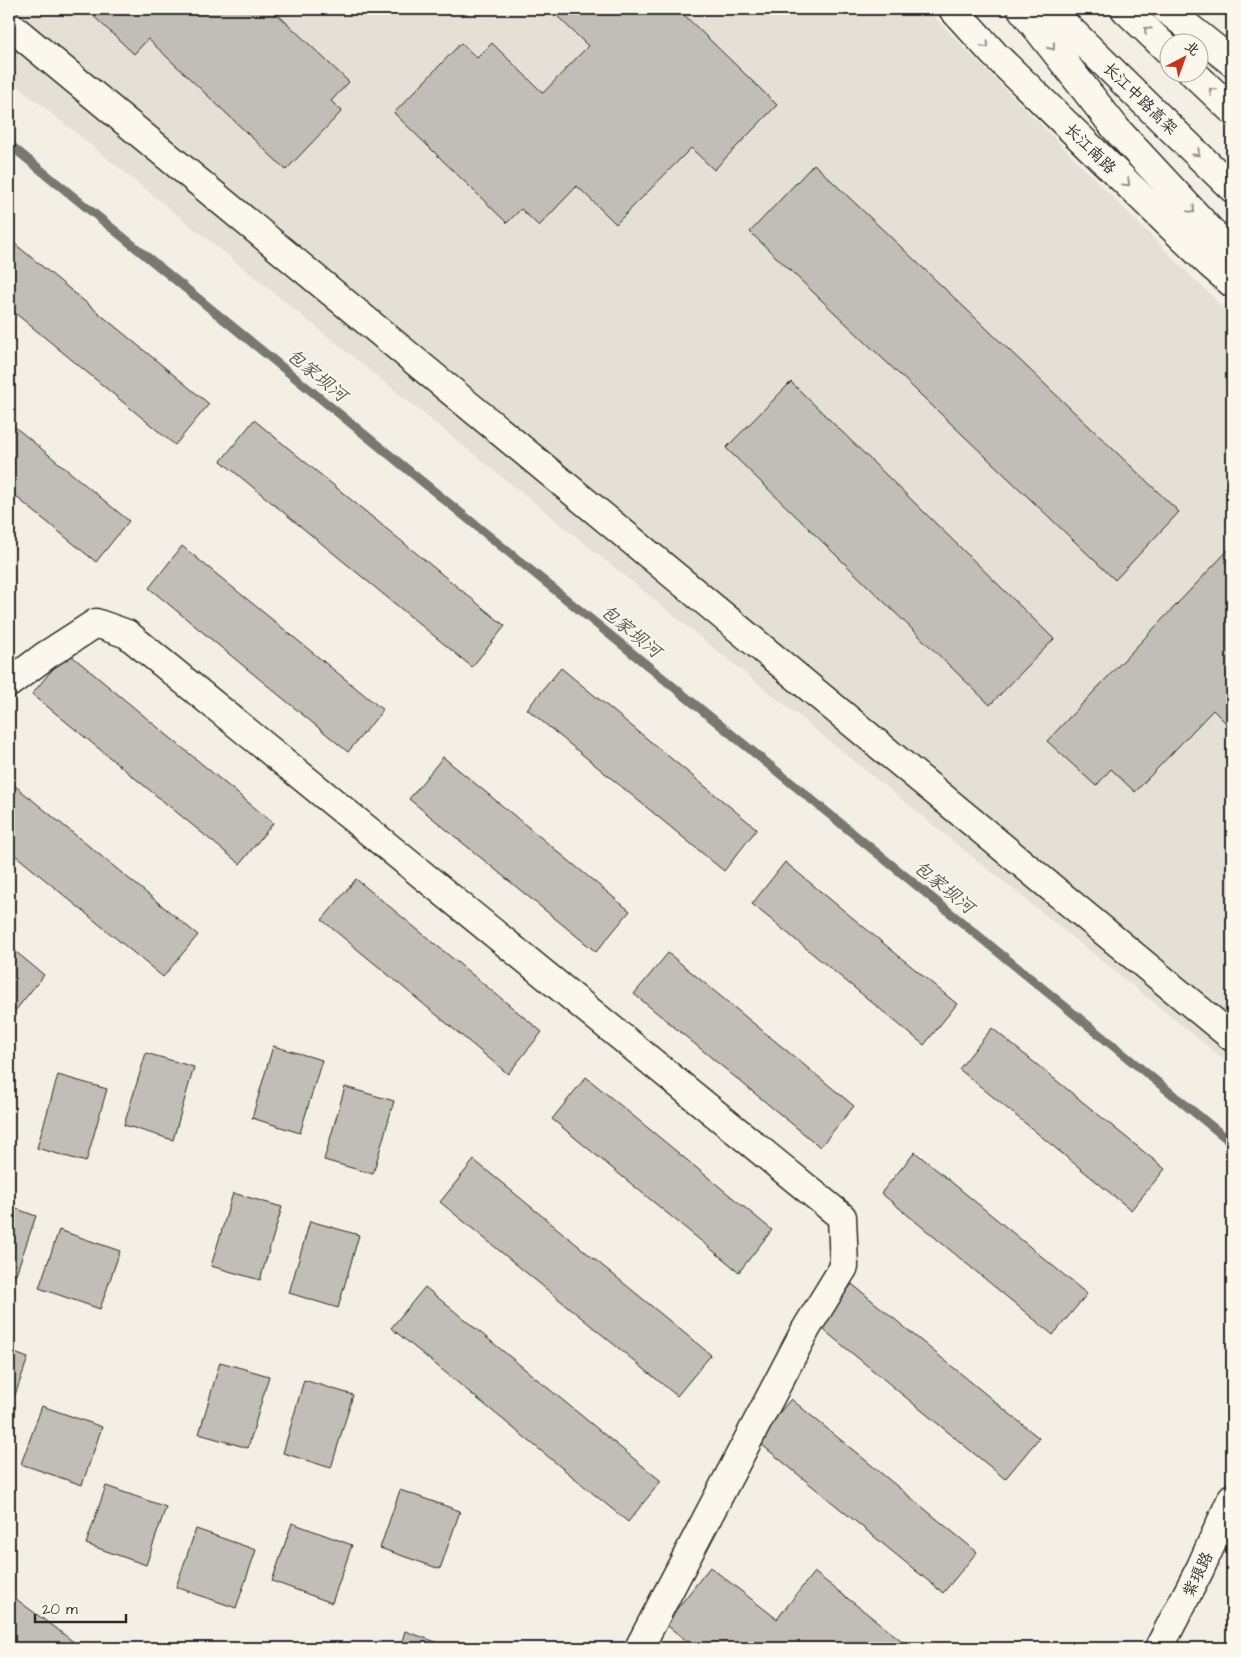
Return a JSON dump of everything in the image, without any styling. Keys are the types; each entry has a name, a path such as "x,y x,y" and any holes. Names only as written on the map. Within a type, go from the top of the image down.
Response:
{"main road":[{"name":"长江南路","path":"953,9 994,54 1210,264 1232,283"},
{"path":"1022,9 1117,130 1232,254"},
{"name":"长江中路高架","path":"1049,9 1232,188"},
{"path":"1125,9 1158,40"},
{"path":"1166,9 1232,62"},
{"path":"9,25 1232,1037"},
{"path":"1203,82 1232,110"},
{"path":"9,683 45,656 96,623 127,634 842,1217 844,1267 806,1329 639,1648"},
{"name":"紫琅路","path":"1159,1648 1200,1569 1232,1498"}],"shaded area":[{"path":"9,9 926,9 1232,317 1232,1066 9,79"}],"building":[{"path":"86,9 243,9 245,11 248,9 272,9 349,82 331,101 342,111 286,170 148,39 134,54"},
{"path":"550,9 678,9 777,105 714,170 691,148 616,224 577,186 539,226 521,209 507,223 394,113 461,43 477,58 492,43 543,93 588,46"},
{"path":"814,164 1179,512 1115,580 750,232"},
{"path":"9,239 209,404 175,445 9,308"},
{"path":"791,382 1054,639 990,705 726,448"},
{"path":"254,420 505,626 472,667 221,461"},
{"path":"9,422 129,521 96,562 9,491"},
{"path":"182,546 383,710 348,752 149,588"},
{"path":"1232,546 1232,729 1213,710 1135,792 1111,769 1096,786 1047,741"},
{"path":"67,652 273,823 240,864 32,694"},
{"path":"561,668 757,829 724,871 527,709"},
{"path":"443,757 630,911 596,952 409,799"},
{"path":"9,781 198,935 163,977 9,850"},
{"path":"785,862 957,1004 924,1045 752,904"},
{"path":"356,879 542,1032 508,1074 322,920"},
{"path":"9,946 44,975 10,1017 9,1015"},
{"path":"668,953 854,1106 820,1147 634,994"},
{"path":"992,1028 1165,1169 1131,1210 959,1069"},
{"path":"273,1046 322,1060 300,1133 252,1118"},
{"path":"146,1053 194,1067 173,1140 124,1125"},
{"path":"58,1075 107,1089 86,1162 37,1148"},
{"path":"586,1077 772,1230 739,1272 552,1119"},
{"path":"345,1087 394,1101 373,1174 324,1160"},
{"path":"915,1152 1087,1294 1053,1335 881,1193"},
{"path":"474,1160 711,1355 677,1396 440,1202"},
{"path":"233,1193 282,1207 260,1280 211,1266"},
{"path":"9,1206 36,1216 16,1274 9,1271"},
{"path":"310,1221 359,1235 338,1308 289,1293"},
{"path":"59,1230 120,1251 100,1309 39,1288"},
{"path":"852,1284 1039,1438 1005,1479 819,1326"},
{"path":"425,1287 661,1481 628,1522 391,1328"},
{"path":"9,1351 28,1358 9,1412"},
{"path":"220,1362 269,1376 248,1448 199,1434"},
{"path":"304,1380 353,1395 331,1468 283,1453"},
{"path":"791,1399 977,1552 943,1593 756,1440"},
{"path":"42,1406 102,1427 82,1485 21,1464"},
{"path":"106,1486 166,1507 146,1565 86,1544"},
{"path":"400,1490 460,1511 440,1569 380,1548"},
{"path":"292,1523 352,1545 332,1603 272,1581"},
{"path":"196,1529 256,1550 236,1608 176,1587"},
{"path":"710,1567 777,1619 814,1572 911,1648 696,1648 665,1624"},
{"path":"16,1599 82,1648 9,1648 9,1609"},
{"path":"405,1631 453,1648 400,1648"}],"waterway":[{"name":"包家坝河","path":"9,144 1232,1143"}]}
